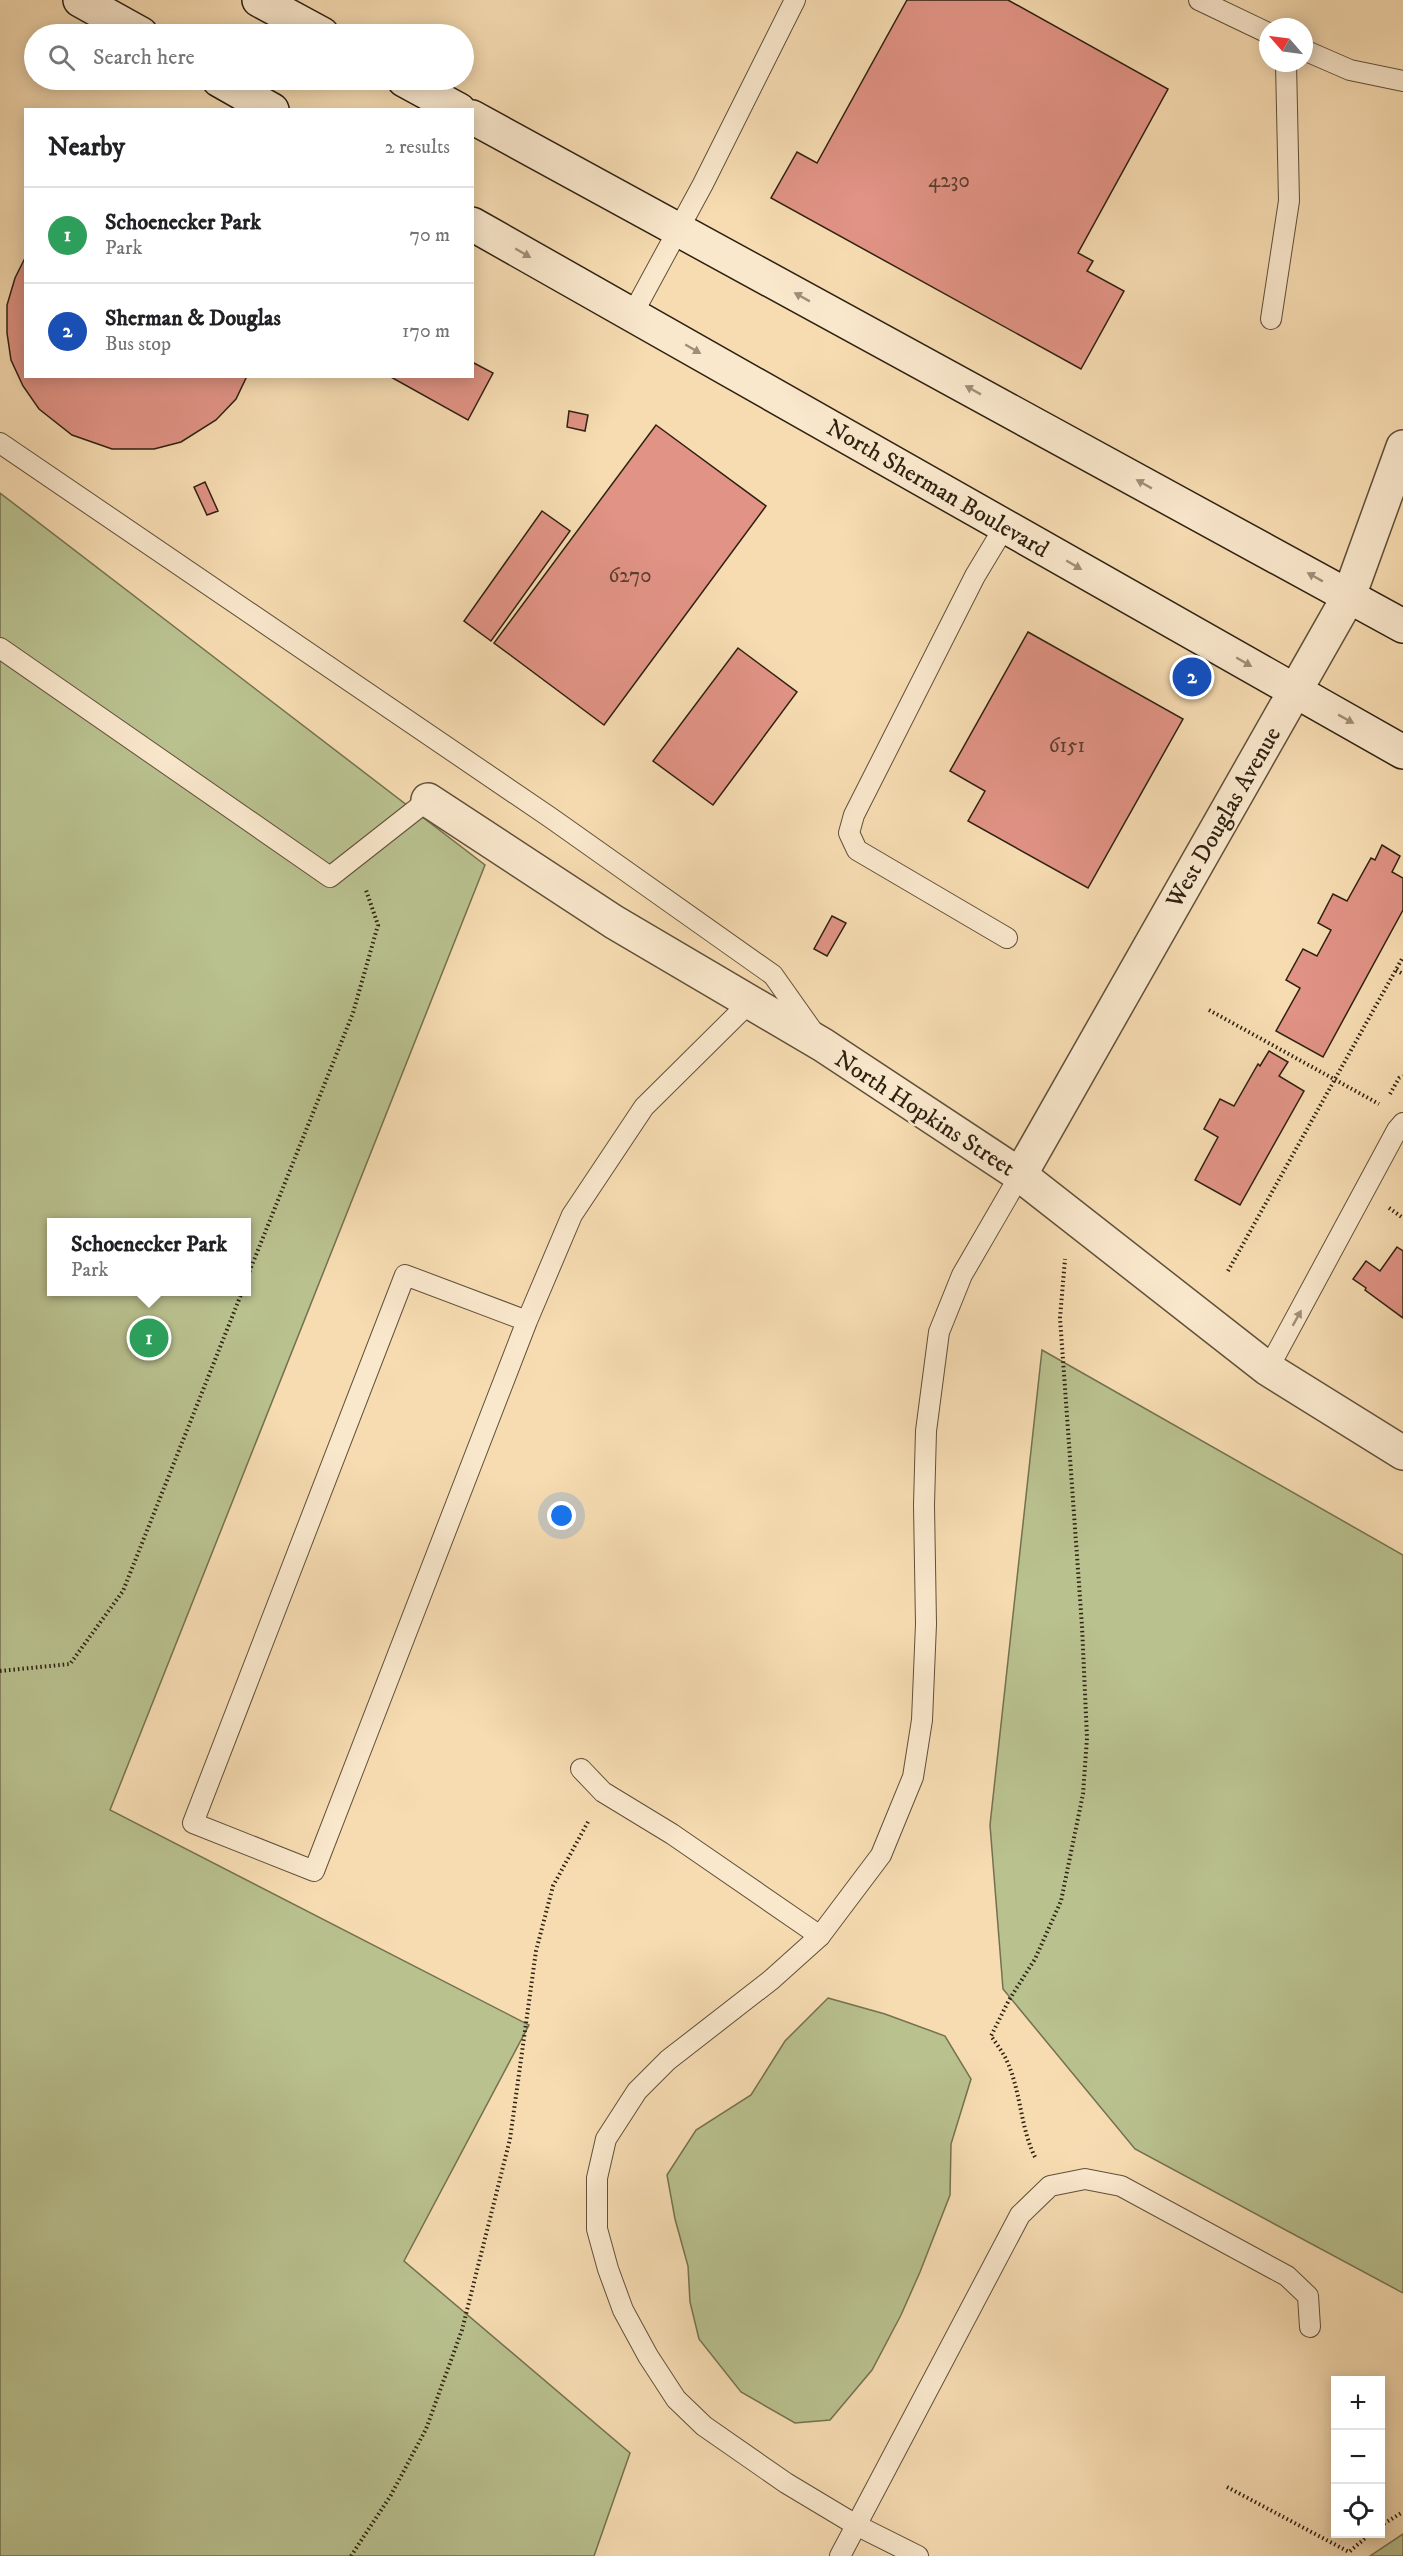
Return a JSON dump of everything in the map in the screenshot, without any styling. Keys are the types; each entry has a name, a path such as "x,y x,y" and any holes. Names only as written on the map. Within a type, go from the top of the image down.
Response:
{"main road":[{"path":"80,0 123,24"},
{"path":"259,0 303,24"},
{"path":"237,90 268,108"},
{"path":"422,90 455,108"},
{"path":"474,118 1403,626"},
{"name":"North Sherman Boulevard","path":"474,225 1403,752"},
{"name":"West Douglas Avenue","path":"1020,1175 1349,596 1403,447"},
{"name":"North Hopkins Street","path":"428,800 614,922 823,1046 1020,1175 1268,1369 1403,1453"}],"lane":[{"path":"632,315 679,230 795,0"},
{"path":"1199,0 1259,29"},
{"path":"1313,55 1350,70 1403,81"},
{"path":"1271,319 1288,201 1286,72"},
{"path":"0,443 541,811 773,975 823,1046"},
{"path":"1005,526 975,576 854,815 849,833 857,850 1007,938"},
{"path":"0,648 330,877 428,800"},
{"path":"526,1321 405,1275 193,1823 314,1871 526,1321 572,1215 644,1107 750,1002"},
{"path":"1268,1369 1397,1130 1403,1123"},
{"path":"918,2556 856,2525 786,2483 704,2426 676,2399 648,2356 623,2310 597,2229 597,2178 606,2139 637,2091 668,2060 771,1980 820,1936 881,1854 913,1777 922,1720 926,1624 924,1505 926,1431 939,1332 967,1266 1020,1175"},
{"path":"581,1769 603,1792 672,1834 820,1936"},
{"path":"840,2556 1020,2215 1050,2186 1085,2179 1121,2186 1287,2276 1308,2296 1310,2327"}],"path":[{"path":"251,1268 353,1013 378,925 355,858"},
{"path":"1228,1271 1403,957"},
{"path":"1396,970 1403,974"},
{"path":"1209,1010 1383,1106"},
{"path":"1388,1097 1399,1078 1403,1076"},
{"path":"1050,2186 1030,2146 1018,2092 1006,2058 991,2036 1009,2000 1035,1959 1062,1901 1083,1794 1087,1738 1060,1318 1069,1214"},
{"path":"0,1671 70,1664 123,1591 240,1296"},
{"path":"351,2556 391,2495 426,2429 462,2330 510,2139 536,1951 554,1886 603,1792"},
{"path":"1227,2487 1349,2552 1366,2538"},
{"path":"1385,2523 1403,2512"}],"green space":[{"path":"0,493 485,865 110,1810 529,2025 404,2261 630,2453 594,2556 0,2556"},
{"path":"1042,1350 1403,1555 1403,2293 1135,2149 1003,1989 990,1825"},
{"path":"828,1998 885,2014 945,2036 971,2079 951,2144 950,2195 901,2315 872,2370 830,2420 795,2423 741,2392 699,2339 690,2302 688,2266 675,2219 667,2175 696,2130 751,2095 785,2041"},
{"path":"1403,2534 1403,2556 1370,2556"}],"building":[{"path":"907,0 1008,0 1168,89 1078,253 1093,261 1087,271 1124,291 1081,369 771,198 797,152 817,163"},
{"path":"24,260 24,378 246,378 236,399 216,420 181,442 154,449 112,449 72,435 39,409 23,386 11,360 7,333 7,305 15,278"},
{"path":"474,363 493,373 468,420 393,378 474,378"},
{"path":"569,411 588,415 585,431 567,427"},
{"path":"656,425 766,506 604,725 494,643"},
{"path":"205,482 218,511 207,515 194,487"},
{"path":"542,511 570,531 491,641 464,621"},
{"path":"1028,632 1183,719 1088,888 968,821 985,791 950,771"},
{"path":"738,648 797,692 713,805 653,761"},
{"path":"1382,845 1400,856 1392,872 1403,878 1403,910 1323,1057 1276,1031 1300,988 1286,980 1303,949 1317,956 1331,930 1318,923 1333,894 1347,901 1371,858 1375,860"},
{"path":"832,916 846,923 827,956 814,949"},
{"path":"1269,1051 1288,1062 1279,1076 1304,1091 1240,1205 1195,1180 1218,1137 1204,1129 1220,1099 1234,1106 1258,1064 1260,1066"},
{"path":"1397,1247 1403,1251 1403,1318 1353,1279 1366,1261 1380,1271"}],"place":[{"name":"Sherman & Douglas","path":"1192,677"},
{"name":"Schoenecker Park","path":"149,1338"}]}
